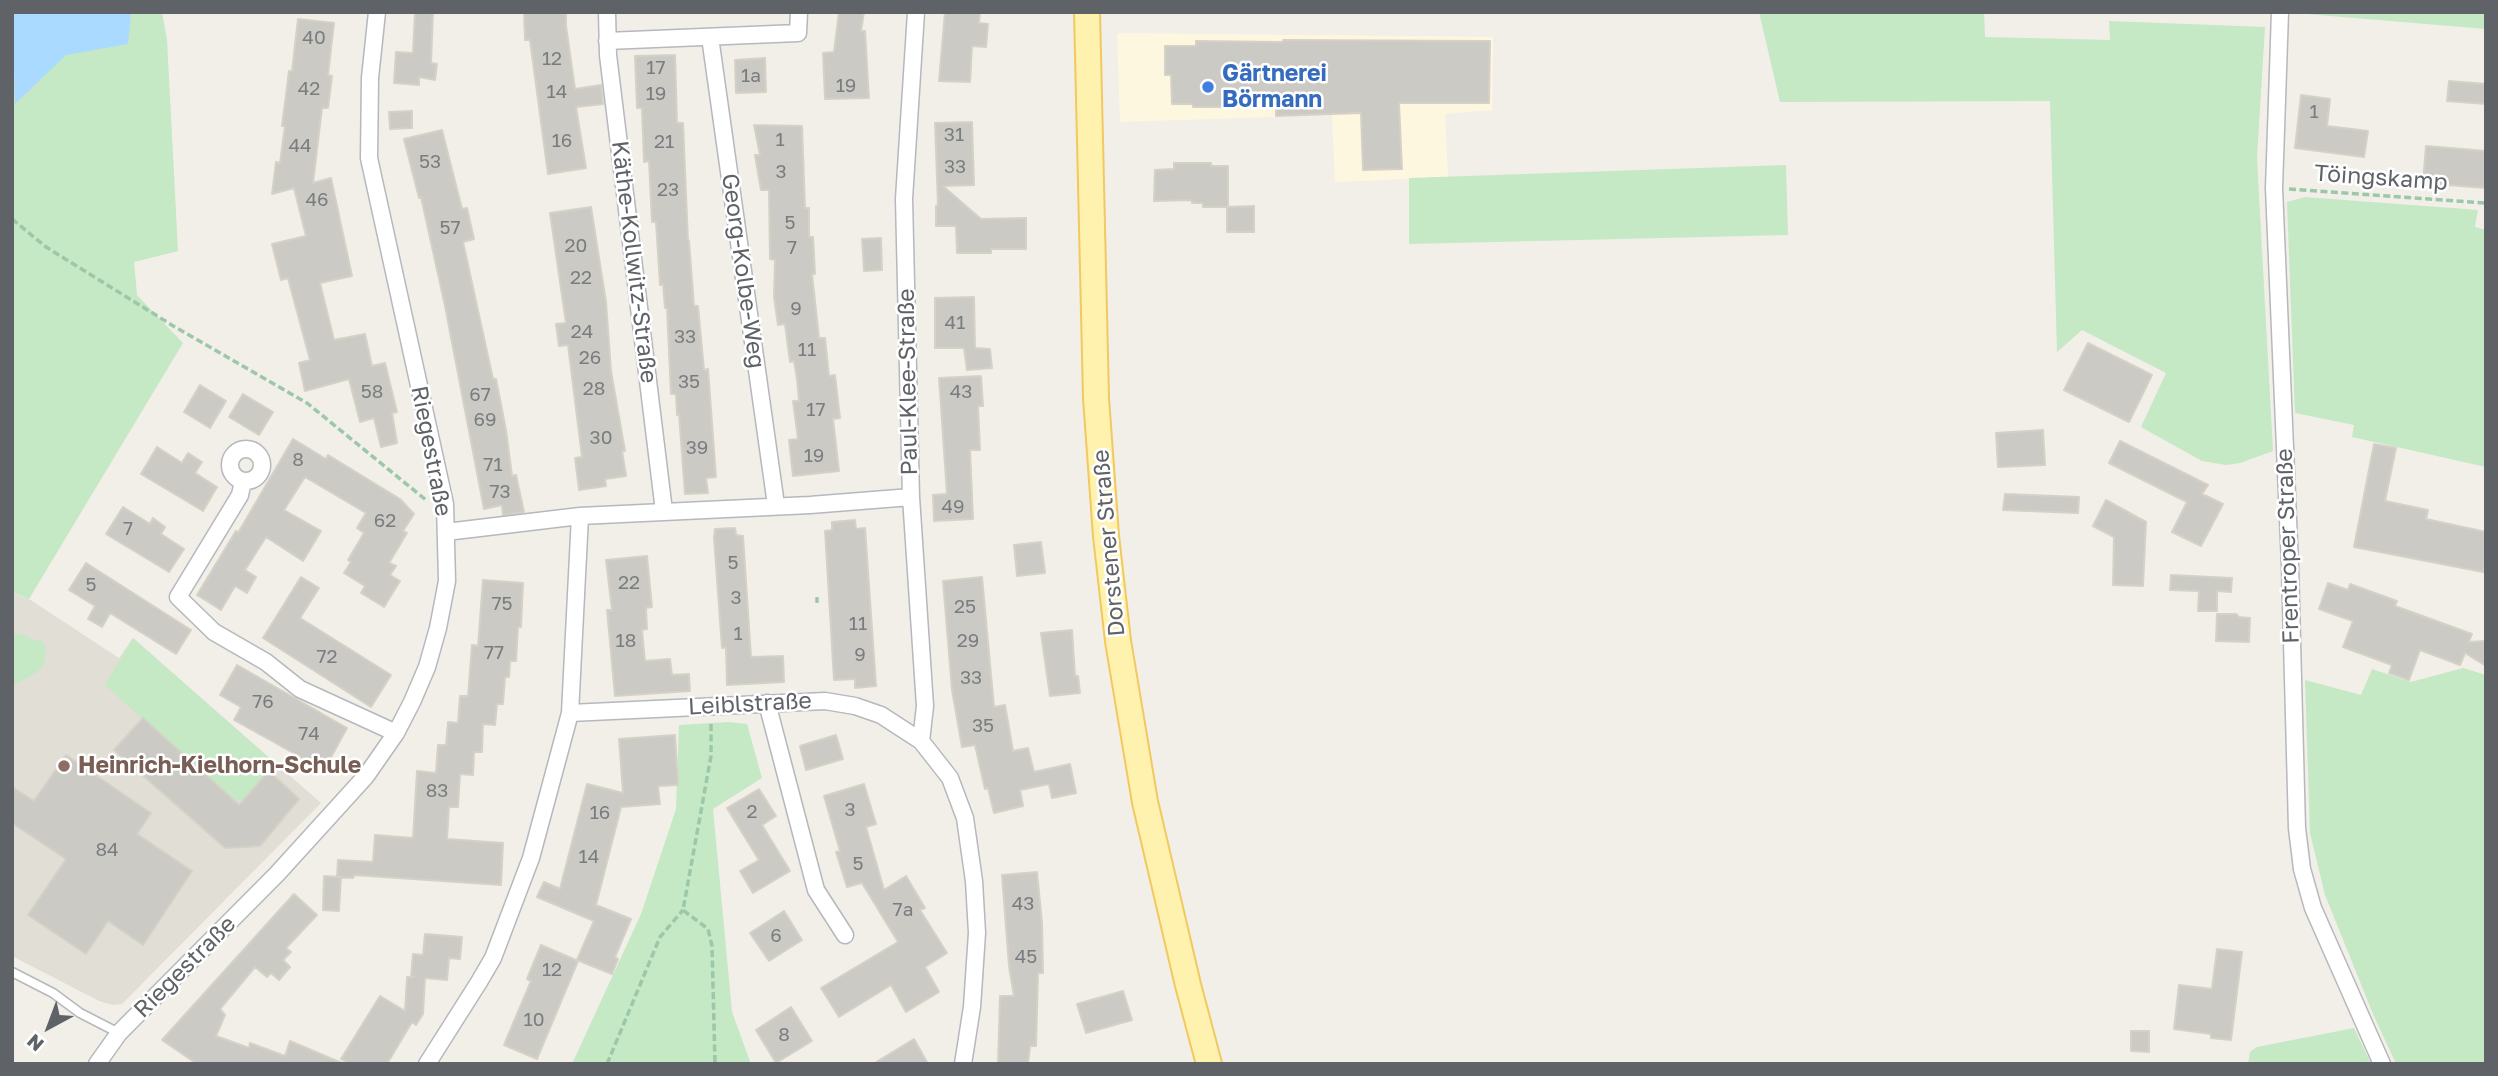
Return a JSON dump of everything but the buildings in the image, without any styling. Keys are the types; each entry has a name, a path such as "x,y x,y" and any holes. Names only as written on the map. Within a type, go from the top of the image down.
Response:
{"main road":[{"name":"Dorstener Straße","path":"1087,12 1096,398 1105,522 1118,641 1147,814 1209,1064"}],"street":[{"name":"Riegestraße","path":"97,1064 119,1033 333,814 366,776 396,733 427,667 438,628 447,581 444,504 369,158 370,78 377,12"},
{"name":"Käthe-Kollwitz-Straße","path":"607,12 607,41 664,511"},
{"path":"607,41 798,33 799,12"},
{"name":"Paul-Klee-Straße","path":"446,532 580,516 810,505 911,497 904,199 916,12"},
{"name":"Frentroper Straße","path":"2280,12 2274,188 2290,566 2294,779 2300,856 2313,908 2382,1064"},
{"name":"Georg-Kolbe-Weg","path":"710,37 776,505"},
{"path":"243,481 240,495 178,597 214,632 266,662 300,689 396,733"},
{"path":"911,497 925,706 921,741"},
{"path":"427,1064 492,958 531,858 570,713 580,516"},
{"name":"Leiblstraße","path":"570,713 825,701 855,706 881,715 921,741 950,778 965,818 974,881 977,933 972,1007 963,1064"},
{"path":"767,703 816,890 845,935"}],"lane":[{"path":"12,972 119,1033"}],"path":[{"name":"Töingskamp","path":"2274,188 2486,203"},
{"path":"12,219 46,247 174,327 307,402 432,506 444,504"},
{"path":"817,597 817,603"},
{"path":"607,1064 660,937 683,910 711,756 712,706"},
{"path":"683,910 708,929 712,946 715,1064"}],"shaded area":[{"path":"1117,33 1493,37 1492,110 1445,114 1448,177 1335,182 1332,115 1120,122"},
{"name":"Heinrich-Kielhorn-Schule","path":"12,593 29,599 119,658 133,638 321,803 122,1004 113,1005 99,1001 12,956"}],"green space":[{"path":"12,12 162,12 167,40 178,251 134,262 137,295 183,343 29,599 12,592"},
{"path":"1759,12 1984,12 1985,37 2110,40 2109,21 2265,27 2257,158 2273,451 2226,465 2202,461 2141,427 2166,373 2082,330 2057,352 2050,101 1780,102"},
{"path":"2486,12 2486,29 2295,13"},
{"path":"1786,165 1788,235 1409,244 1409,178"},
{"path":"2305,197 2478,210 2475,227 2486,230 2486,467 2352,437 2354,425 2295,413 2287,202"},
{"path":"12,634 22,634 35,641 41,640 46,648 44,664 37,672 12,686"},
{"path":"133,638 276,764 244,800 234,801 105,685"},
{"path":"2463,668 2486,675 2486,1064 2396,1064 2325,895 2310,833 2305,680 2361,695 2372,669 2411,682"},
{"path":"728,722 747,724 762,778 713,809 732,1012 751,1064 572,1064 641,914 676,809 679,725"},
{"path":"2354,1028 2371,1064 2248,1064 2250,1052 2257,1047"}],"water":[{"path":"12,12 131,12 128,44 66,55 15,104"}],"place":[{"name":"Gärtnerei Börmann","path":"1208,87"},
{"name":"Heinrich-Kielhorn-Schule","path":"64,766"}]}
